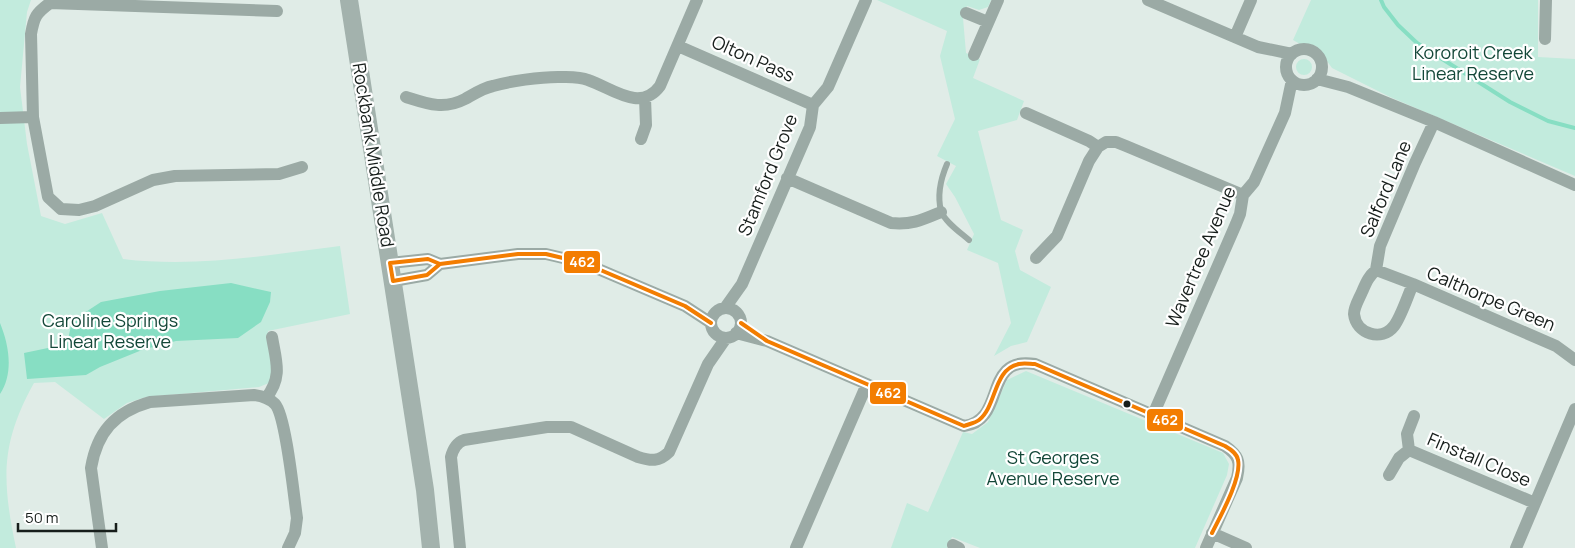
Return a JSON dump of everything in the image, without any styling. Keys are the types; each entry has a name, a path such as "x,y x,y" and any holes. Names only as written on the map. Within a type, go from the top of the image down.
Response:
{"street":[{"name":"Rockbank Middle Road","path":"349,0 425,490 431,548"},
{"path":"406,97 430,105 442,105 462,100 494,85 548,78 580,78 631,98 640,100 646,98 655,94 660,86 697,0"},
{"name":"Stamford Grove","path":"460,548 451,457 460,442 547,427 571,427 646,460 659,460 669,452 810,127 813,105 828,87 866,0"},
{"path":"974,55 998,0"},
{"path":"1148,0 1258,47 1292,54"},
{"path":"1235,37 1251,0"},
{"path":"1545,39 1546,0"},
{"path":"277,11 50,3 38,12 33,22 31,34 33,117 48,197 61,209 79,210 87,208 153,180 175,176 279,174 302,167"},
{"path":"966,13 988,22"},
{"name":"Olton Pass","path":"678,46 813,105"},
{"path":"1258,47 1289,74 1296,83 1315,77 1348,86 1575,184"},
{"path":"1289,74 1288,58 1301,49 1311,51 1319,58 1315,77"},
{"name":"Wavertree Avenue","path":"1285,113 1289,74"},
{"name":"Wavertree Avenue","path":"1153,416 1236,224 1240,214 1242,195 1254,182 1285,113 1315,77"},
{"path":"641,139 646,125 646,98"},
{"path":"1026,113 1089,141 1098,147"},
{"path":"0,118 33,117"},
{"name":"Salford Lane","path":"1376,270 1380,246 1434,122"},
{"path":"1036,258 1057,236 1089,161 1098,147 1106,142 1119,143 1242,195"},
{"path":"787,178 891,223 905,225 942,212"},
{"path":"390,263 428,259 440,264 518,254 546,254 584,263 964,426 981,421 1007,369 1024,362 1035,364 1224,446 1233,452 1238,459 1237,478 1206,548"},
{"path":"393,281 427,275 440,264"},
{"name":"Calthorpe Green","path":"1413,284 1395,326 1389,331 1374,335 1360,328 1355,319 1354,311 1369,276 1376,270 1413,284 1556,346 1575,360"},
{"path":"266,398 275,384 277,373 272,337"},
{"name":"Calthorpe Green","path":"1556,346 1575,349"},
{"path":"796,548 867,384"},
{"path":"102,548 91,468 98,442 108,425 133,406 150,402 254,394 266,398 275,404 283,422 297,518 295,533 288,548"},
{"path":"1516,548 1575,409"},
{"name":"Finstall Close","path":"1409,450 1407,434 1414,416"},
{"name":"Finstall Close","path":"1409,450 1535,503"},
{"name":"Finstall Close","path":"1389,475 1399,458 1409,450"},
{"path":"1212,533 1246,548"}],"lane":[{"path":"947,164 941,179 942,212 954,227 969,240"}],"green space":[{"name":"Caroline Springs Linear Reserve","path":"0,0 31,0 27,12 20,87 27,144 41,216 65,224 102,213 123,259 178,262 205,261 340,246 350,314 268,331 273,376 269,383 259,387 146,397 127,403 104,419 55,382 34,383 15,425 7,463 8,503 16,548 0,548"},
{"path":"877,0 991,0 988,7 979,10 967,6 963,18 966,53 980,59 973,78 1024,101 1017,120 978,131 1001,220 1023,230 1015,251 1020,270 1051,287 1027,342 1011,346 994,356 1011,323 998,263 967,250 974,234 955,197 946,184 956,166 937,156 955,119 940,56 947,31"},
{"name":"Kororoit Creek Linear Reserve","path":"1311,0 1538,0 1538,57 1575,59 1575,176 1390,97 1332,68 1316,46 1300,44 1293,40"},
{"path":"1304,59 1310,61 1312,67 1310,73 1304,75 1298,73 1296,67 1298,61"},
{"name":"St Georges Avenue Reserve","path":"1026,371 1223,453 1229,464 1227,475 1195,548 980,548 952,537 947,548 891,548 907,503 928,512 963,432 972,434 988,422 1007,380"}],"shaded area":[{"path":"231,283 271,292 270,302 261,322 238,338 176,341 142,350 100,367 86,375 27,379 24,353 67,344 72,321 101,302 160,291"},
{"path":"0,323 8,350 9,368 0,394"}],"waterway":[{"path":"1381,0 1398,25 1417,43 1510,102 1548,121 1575,128"}],"transit line":[{"name":"462","path":"440,264 518,254 546,254 584,263 685,306 711,323"},
{"name":"462","path":"428,259 440,264 427,275 393,281 390,263 428,259"},
{"name":"462","path":"741,323 767,341 964,426 977,421 985,414 1004,373 1011,367 1021,364 1035,364 1225,446 1233,451 1238,460 1237,477 1230,497 1212,533"}]}
